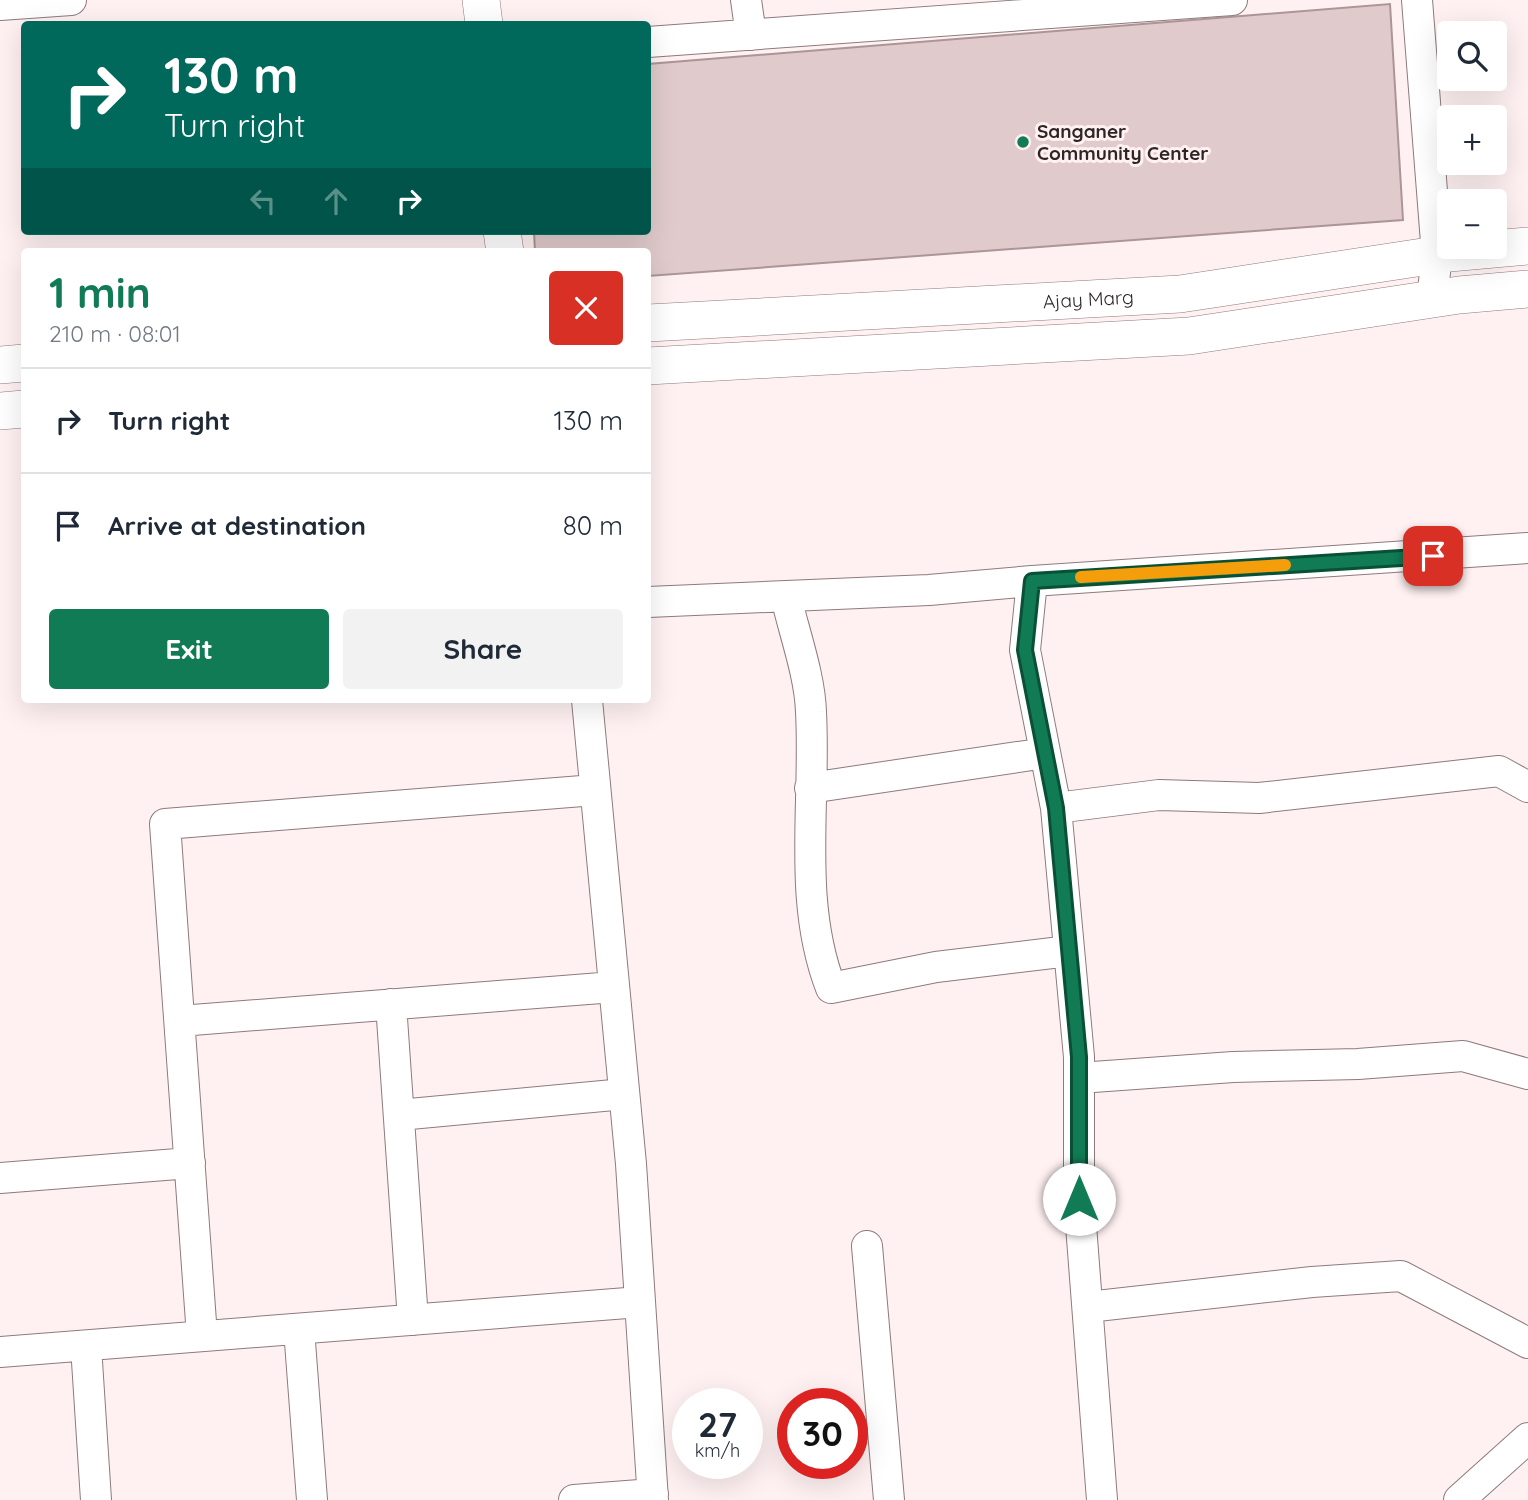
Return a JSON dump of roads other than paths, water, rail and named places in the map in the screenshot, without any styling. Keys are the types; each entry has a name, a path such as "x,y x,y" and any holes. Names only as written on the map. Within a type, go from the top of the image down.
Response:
{"street":[{"path":"0,5 71,0"},
{"path":"481,0 484,21"},
{"path":"746,0 751,35"},
{"path":"651,42 1232,0"},
{"path":"1417,0 1437,255 1432,299"},
{"name":"Ajay Marg","path":"1507,248 1528,246"},
{"name":"Ajay Marg","path":"651,323 1180,294 1437,255"},
{"path":"651,366 1189,336 1432,299 1528,289"},
{"path":"0,365 21,363"},
{"path":"0,411 21,409"},
{"path":"651,602 929,590 1528,548"},
{"path":"1032,581 1025,650 1056,808 1069,951 1079,1078 1079,1199 1102,1500"},
{"path":"786,597 811,710 809,838 818,954 831,988 936,967 1069,951"},
{"path":"574,1500 653,1497 624,1094 587,703"},
{"path":"810,788 1045,753"},
{"path":"1056,808 1158,794 1259,798 1499,771 1528,787"},
{"path":"202,1336 165,824 595,790"},
{"path":"180,1021 614,986"},
{"path":"391,1004 413,1320"},
{"path":"1079,1078 1463,1056 1528,1074"},
{"path":"399,1115 624,1094"},
{"path":"0,1178 190,1163"},
{"path":"867,1246 889,1500"},
{"path":"1088,1307 1312,1282 1401,1276 1528,1343"},
{"path":"0,1352 640,1302"},
{"path":"299,1329 313,1500"},
{"path":"86,1346 96,1500"},
{"path":"1459,1500 1528,1438"}],"place":[{"name":"Sanganer Community Center","path":"1023,142"}]}
